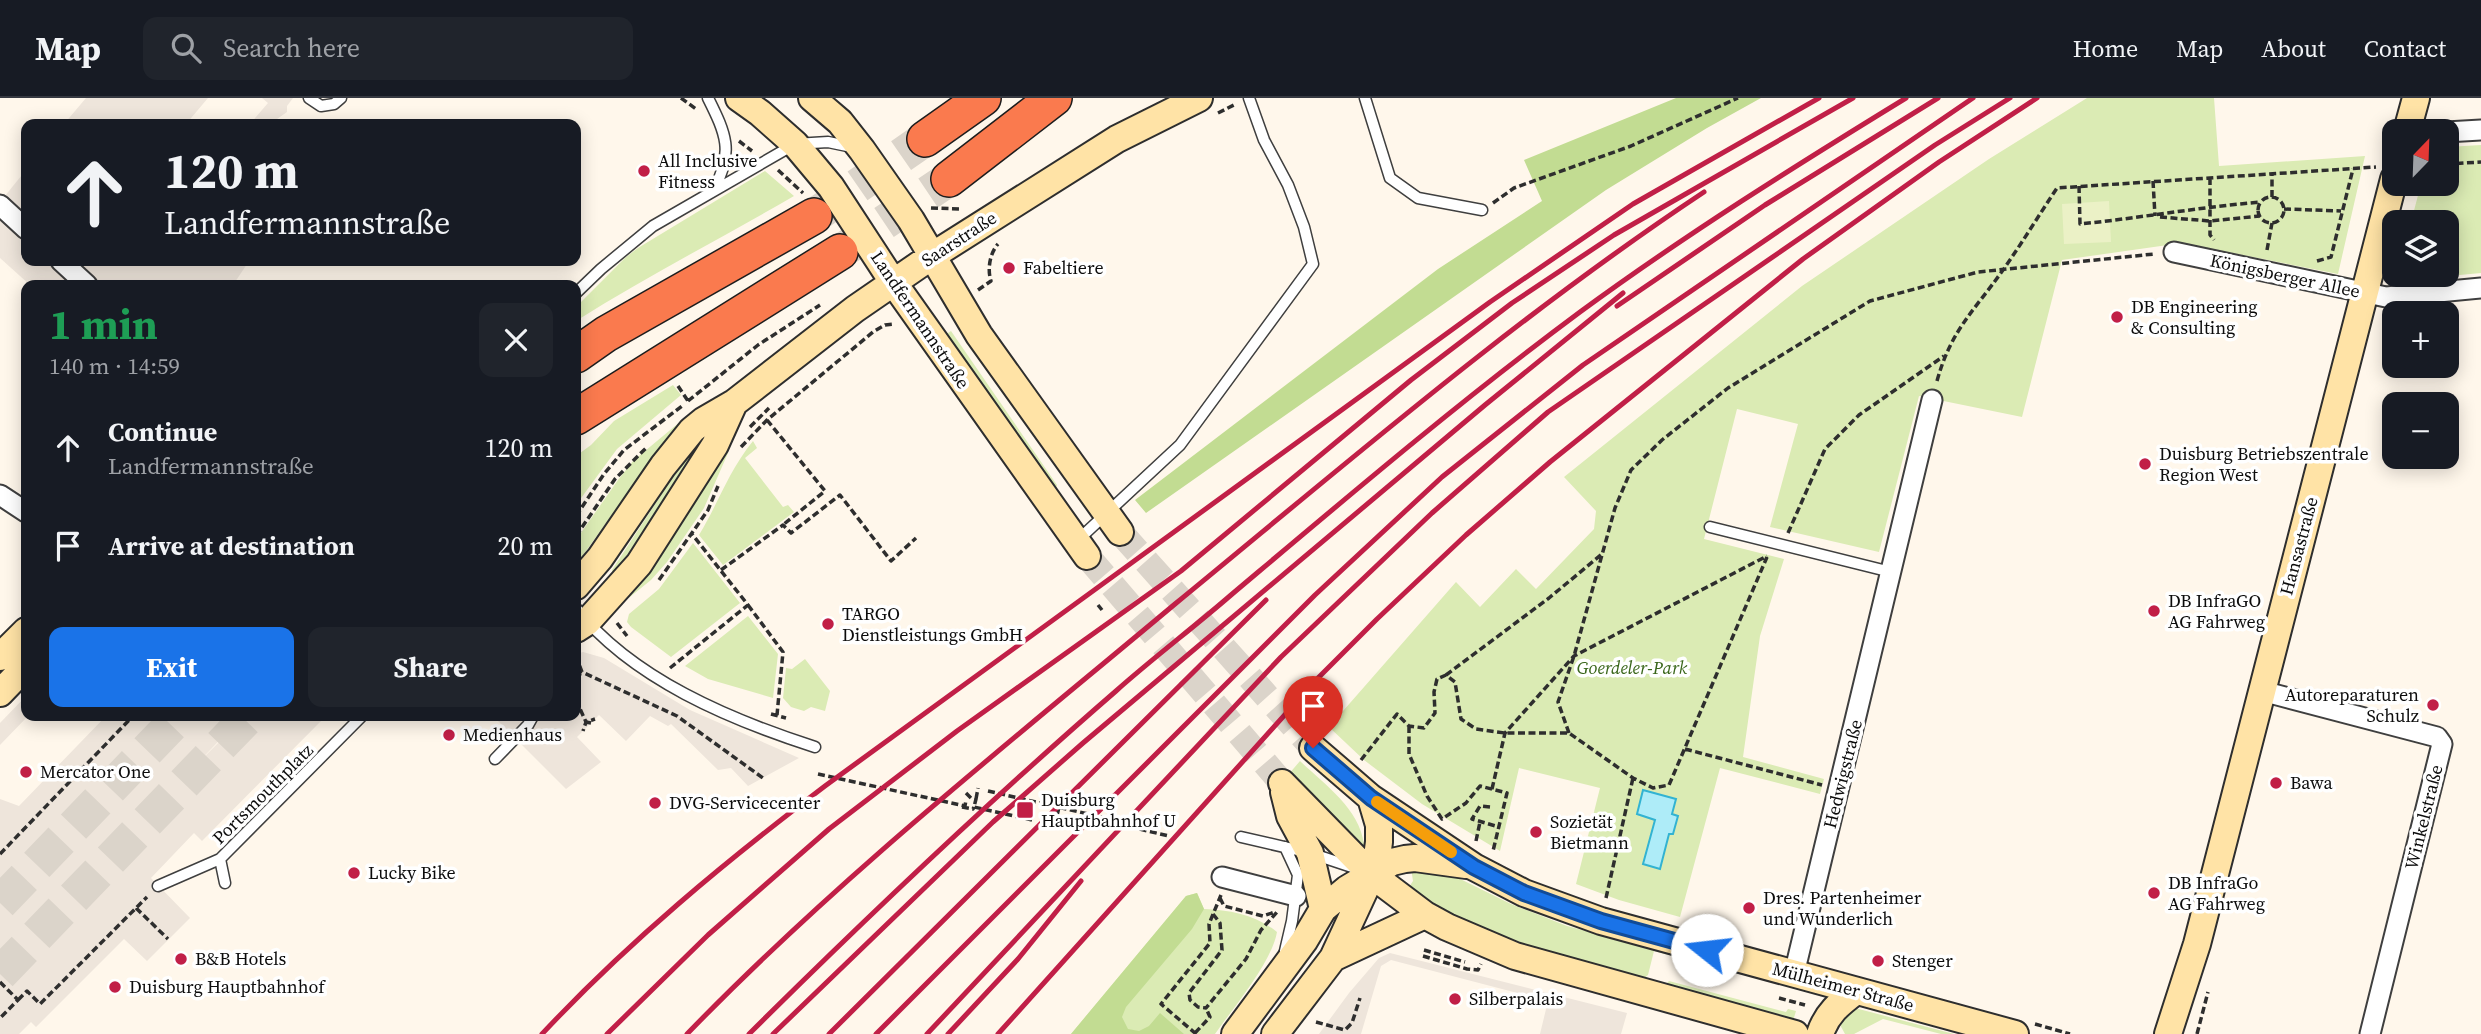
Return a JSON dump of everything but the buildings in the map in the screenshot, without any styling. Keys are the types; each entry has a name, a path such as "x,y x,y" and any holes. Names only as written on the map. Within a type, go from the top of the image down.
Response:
{"highway":[{"path":"925,139 983,98"},
{"path":"949,179 1054,98"},
{"path":"581,352 606,334 814,216"},
{"path":"581,414 840,252"}],"main road":[{"name":"Landfermannstraße","path":"739,98 795,144 831,187 893,282 1081,549"},
{"path":"812,98 840,122 862,150 911,220 979,334 1113,524"},
{"path":"2410,119 2416,98"},
{"name":"Saarstraße","path":"584,607 600,558 663,466 692,430 703,421 734,403 806,345 893,282 1117,139 1205,107"},
{"name":"Hansastraße","path":"2168,1034 2197,944 2364,294 2383,196"},
{"name":"Saarstraße","path":"584,607 639,564 715,444 734,403"},
{"path":"0,657 21,636"},
{"path":"0,693 21,671"},
{"path":"1275,1034 1333,958 1372,874 1379,842 1371,798 1313,748"},
{"path":"1323,909 1297,850 1282,783 1372,874 1425,915 1447,927 1515,956 1795,1034"},
{"name":"Mülheimer Straße","path":"1371,798 1483,861 1524,893 1601,921 2015,1034"},
{"path":"1235,1034 1304,941 1323,909 1347,889 1392,862 1415,858 1483,861"},
{"path":"1333,958 1425,915"},
{"path":"1820,1034 1824,1020 1832,1009 1856,990"}],"street":[{"path":"2459,131 2481,130"},
{"path":"0,205 21,224"},
{"name":"Königsberger Allee","path":"2174,252 2386,297 2481,288"},
{"path":"66,266 82,280"},
{"name":"Hedwigstraße","path":"1794,974 1932,400"},
{"path":"0,495 21,509"},
{"name":"Winkelstraße","path":"2262,691 2437,737 2442,744 2370,1034"},
{"path":"1222,877 1296,895"}],"lane":[{"path":"309,98 321,106 334,104 341,98"},
{"path":"708,98 723,129 726,146 724,170 713,190"},
{"path":"1081,549 1113,524 1180,445 1313,264 1304,227 1288,184 1264,139 1249,98"},
{"path":"1365,98 1390,178 1418,198 1482,210"},
{"path":"581,288 653,226 795,144 828,142 862,150"},
{"path":"1710,527 1891,572"},
{"path":"584,607 609,644 701,703 815,747"},
{"name":"Portsmouthplatz","path":"158,886 220,859 357,721"},
{"path":"495,759 530,721"},
{"path":"1241,837 1297,850 1372,874"},
{"path":"1277,975 1288,945 1296,895 1297,850"},
{"path":"220,859 225,883"}],"path":[{"path":"1205,107 1249,98"},
{"path":"1482,210 1514,188 1631,146 1738,98"},
{"path":"2459,163 2481,162"},
{"path":"2306,258 2319,261 2331,257 2353,169"},
{"path":"1932,400 1944,356 1959,326 2003,270 2057,188 2353,169 2382,172"},
{"path":"2272,174 2272,197"},
{"path":"2210,178 2210,235 2216,242"},
{"path":"2152,181 2155,216"},
{"path":"2079,186 2080,224 2155,216 2210,206 2261,202 2272,197 2279,200 2284,209 2283,215 2272,223 2263,220 2258,209 2261,202"},
{"path":"2284,209 2342,211"},
{"path":"2155,216 2210,221 2260,216"},
{"path":"2255,248 2267,250 2272,223"},
{"path":"991,281 988,272 993,249 1000,241"},
{"path":"1569,733 1558,702 1574,656 1615,508 1631,470 1662,440 1728,388 1870,301 1978,272 2174,252"},
{"path":"581,508 624,450 758,345 820,304"},
{"path":"738,451 767,419 873,332 885,325 894,324 904,328"},
{"path":"1492,789 1505,733 1574,656 1767,556 1783,544 1825,449 1859,415 1944,356"},
{"path":"679,385 677,387 688,401"},
{"path":"682,417 688,401"},
{"path":"721,570 825,492 786,439 767,419"},
{"path":"581,529 615,479 648,447"},
{"path":"783,524 791,533 840,495 891,561 916,538"},
{"path":"692,534 783,652 777,715"},
{"path":"1358,764 1397,714 1409,726 1424,728 1435,713 1434,692 1437,679 1549,598 1603,553"},
{"path":"1446,675 1455,682 1461,719 1476,729 1505,733 1569,733 1633,778 1653,788 1668,785 1767,556"},
{"path":"670,668 748,605"},
{"path":"1098,605 1102,610"},
{"path":"584,607 631,642"},
{"path":"660,662 679,673"},
{"path":"582,672 677,716 763,778"},
{"path":"581,711 588,725"},
{"path":"766,712 786,718"},
{"path":"0,854 128,721"},
{"path":"1409,726 1409,754 1427,796 1442,819 1466,803 1480,786 1507,793 1499,827 1483,861"},
{"path":"1685,749 1805,781"},
{"path":"818,774 965,806 978,789"},
{"path":"1601,921 1633,778"},
{"path":"855,781 1032,820"},
{"path":"988,791 1169,836"},
{"path":"966,793 974,807"},
{"path":"1490,807 1480,806 1472,819 1499,827"},
{"path":"1059,807 1056,820 1060,821"},
{"path":"1478,832 1480,822"},
{"path":"0,1018 27,991 40,1004 158,886"},
{"path":"1206,1008 1246,959 1262,930 1277,912 1268,916 1224,906 1220,898"},
{"path":"136,908 168,939"},
{"path":"1213,914 1220,923 1222,950 1189,993 1189,1000 1198,1007 1206,1008 1210,1017 1195,1033 1161,1004 1210,943 1209,924 1213,914"},
{"path":"1424,950 1469,963 1478,970"},
{"path":"1423,956 1478,970"},
{"path":"1478,970 1482,963"},
{"path":"0,982 18,1000"},
{"path":"1312,1028 1316,1022 1345,1030 1352,1023 1360,998"},
{"path":"1779,998 1805,1005"}],"green space":[{"path":"1676,98 1761,98 1606,190 1146,513 1135,500 1438,269 1542,201 1524,160"},
{"name":"Goerdeler-Park","path":"2087,98 2214,98 2219,166 2365,156 2338,274 2182,243 2062,260 2022,417 1919,396 1879,552 1770,527 1798,424 1737,409 1704,539 1784,559 1760,636 1743,757 1824,779 1820,794 1720,768 1680,917 1619,900 1576,884 1600,788 1519,768 1500,851 1422,804 1364,760 1329,727 1456,582 1480,607 1516,569 1536,589 1594,529 1596,511 1564,477 1802,286 1989,159"},
{"path":"2481,145 2481,273 2459,275 2459,210 2414,210 2418,196 2459,196 2459,146"},
{"path":"765,171 794,196 581,318 581,302 638,248"},
{"path":"2109,201 2111,242 2064,244 2062,204"},
{"path":"951,331 1057,485 1056,488 1054,489 945,335"},
{"path":"673,385 681,395 617,449 581,498 581,452 614,421"},
{"path":"681,421 683,423 651,460 581,558 581,533 633,461"},
{"path":"699,437 703,439 628,556 613,573 612,570"},
{"path":"753,441 757,448 745,458 783,507 788,505 794,512 723,565 699,535 737,464"},
{"path":"726,451 728,453 704,508 667,562 651,580 620,605 618,603"},
{"path":"693,543 740,603 671,657 627,622 629,614 659,589"},
{"path":"748,616 778,654 773,698 708,679 685,666"},
{"path":"805,659 830,691 825,711 811,707 804,711 791,707 783,698 786,668 792,669"},
{"path":"1300,761 1348,808 1361,831 1364,844 1361,849 1288,775"},
{"path":"1411,868 1448,873 1511,904 1567,926 1774,980 1773,983 1654,951 1648,975 1643,979 1508,942 1449,915 1407,890 1413,881"},
{"path":"1197,893 1204,909 1243,914 1261,921 1277,932 1260,971 1215,1034 1071,1034 1186,896"},
{"path":"1197,893 1204,909 1192,929 1126,1007 1122,1017 1128,1029 1139,1031 1149,1026 1160,1013 1184,1034 1071,1034 1186,896"},
{"path":"1669,981 1786,1012 1788,1009 1796,1011 1793,1021 1665,985"},
{"path":"1855,1008 1954,1034 1941,1034 1883,1019 1854,1034 1845,1034 1839,1023"}],"shaded area":[{"path":"86,98 208,98 190,119 68,119"},
{"path":"262,98 293,98 287,106 287,112 277,119 254,119 268,103"},
{"path":"21,176 21,266 246,266 236,280 24,280 0,258 0,202"},
{"path":"581,653 604,658 690,710 799,758 748,786 731,768 718,770 671,724 668,726 650,716 626,741 599,715 577,737 601,762 566,789 498,721 581,721"},
{"path":"21,701 21,721 23,721 0,745 0,723"},
{"path":"101,721 238,721 187,774 240,721 321,721 202,841 194,833 151,878 190,918 147,961 124,939 36,1027 31,1022 19,1034 0,1034 0,799 19,806"},
{"path":"1390,953 1627,1013 1621,1034 1540,1034 1548,1001 1391,960 1381,966 1361,1034 1319,1034 1379,958"}],"water":[{"path":"1643,790 1676,799 1672,814 1678,816 1673,834 1669,834 1660,869 1643,864 1655,820 1637,814"}],"tunnel":[{"path":"814,216 925,139"},
{"path":"840,252 949,179"},
{"path":"1120,532 1313,748"},
{"path":"1087,556 1282,783"},
{"path":"0,903 175,721"},
{"path":"0,974 244,721"}],"railway":[{"path":"542,1034 608,967 678,904 825,786 1490,302 1633,204 1819,98"},
{"path":"607,1034 708,935 829,829 957,731 1181,571 1411,380 1512,303 1614,235 1853,98"},
{"path":"749,1034 930,860 1069,732 1447,415 1580,312 1700,228 1906,98"},
{"path":"1617,306 1765,205 1938,98"},
{"path":"876,1034 1315,595 1442,477 1583,365 1973,98"},
{"path":"927,1034 1281,657 1432,513 1548,412 1935,145 2010,98"},
{"path":"998,1034 1317,679 1466,535 1550,462 1803,259 1939,162 2037,98"},
{"path":"687,1034 745,976 864,866 1175,604 1500,339 1635,239 1704,192"},
{"path":"773,1034 993,822 1083,743 1485,405 1623,293"},
{"path":"829,1034 1266,600"},
{"path":"948,1034 1018,959 1081,881"}],"slow traffic":[{"path":"1377,802 1451,852"}],"place":[{"name":"All Inclusive Fitness","path":"644,171"},
{"name":"Fabeltiere","path":"1009,268"},
{"name":"DB Engineering & Consulting","path":"2117,317"},
{"name":"Duisburg Betriebszentrale Region West","path":"2145,464"},
{"name":"DB InfraGO AG Fahrweg","path":"2154,611"},
{"name":"TARGO Dienstleistungs GmbH","path":"828,624"},
{"name":"Autoreparaturen Schulz","path":"2433,705"},
{"name":"Medienhaus","path":"449,735"},
{"name":"Mercator One","path":"26,772"},
{"name":"Bawa","path":"2276,783"},
{"name":"DVG-Servicecenter","path":"655,803"},
{"name":"Duisburg Hauptbahnhof U","path":"1025,810"},
{"name":"Sozietät Bietmann","path":"1536,832"},
{"name":"Lucky Bike","path":"354,873"},
{"name":"DB InfraGo AG Fahrweg","path":"2154,893"},
{"name":"Dres. Partenheimer und Wunderlich","path":"1749,908"},
{"name":"B&B Hotels","path":"181,959"},
{"name":"Stenger","path":"1878,961"},
{"name":"Duisburg Hauptbahnhof","path":"115,987"},
{"name":"Silberpalais","path":"1455,999"}],"route":[{"path":"1313,748 1371,798 1474,867 1524,893 1601,921 1707,950"}]}
